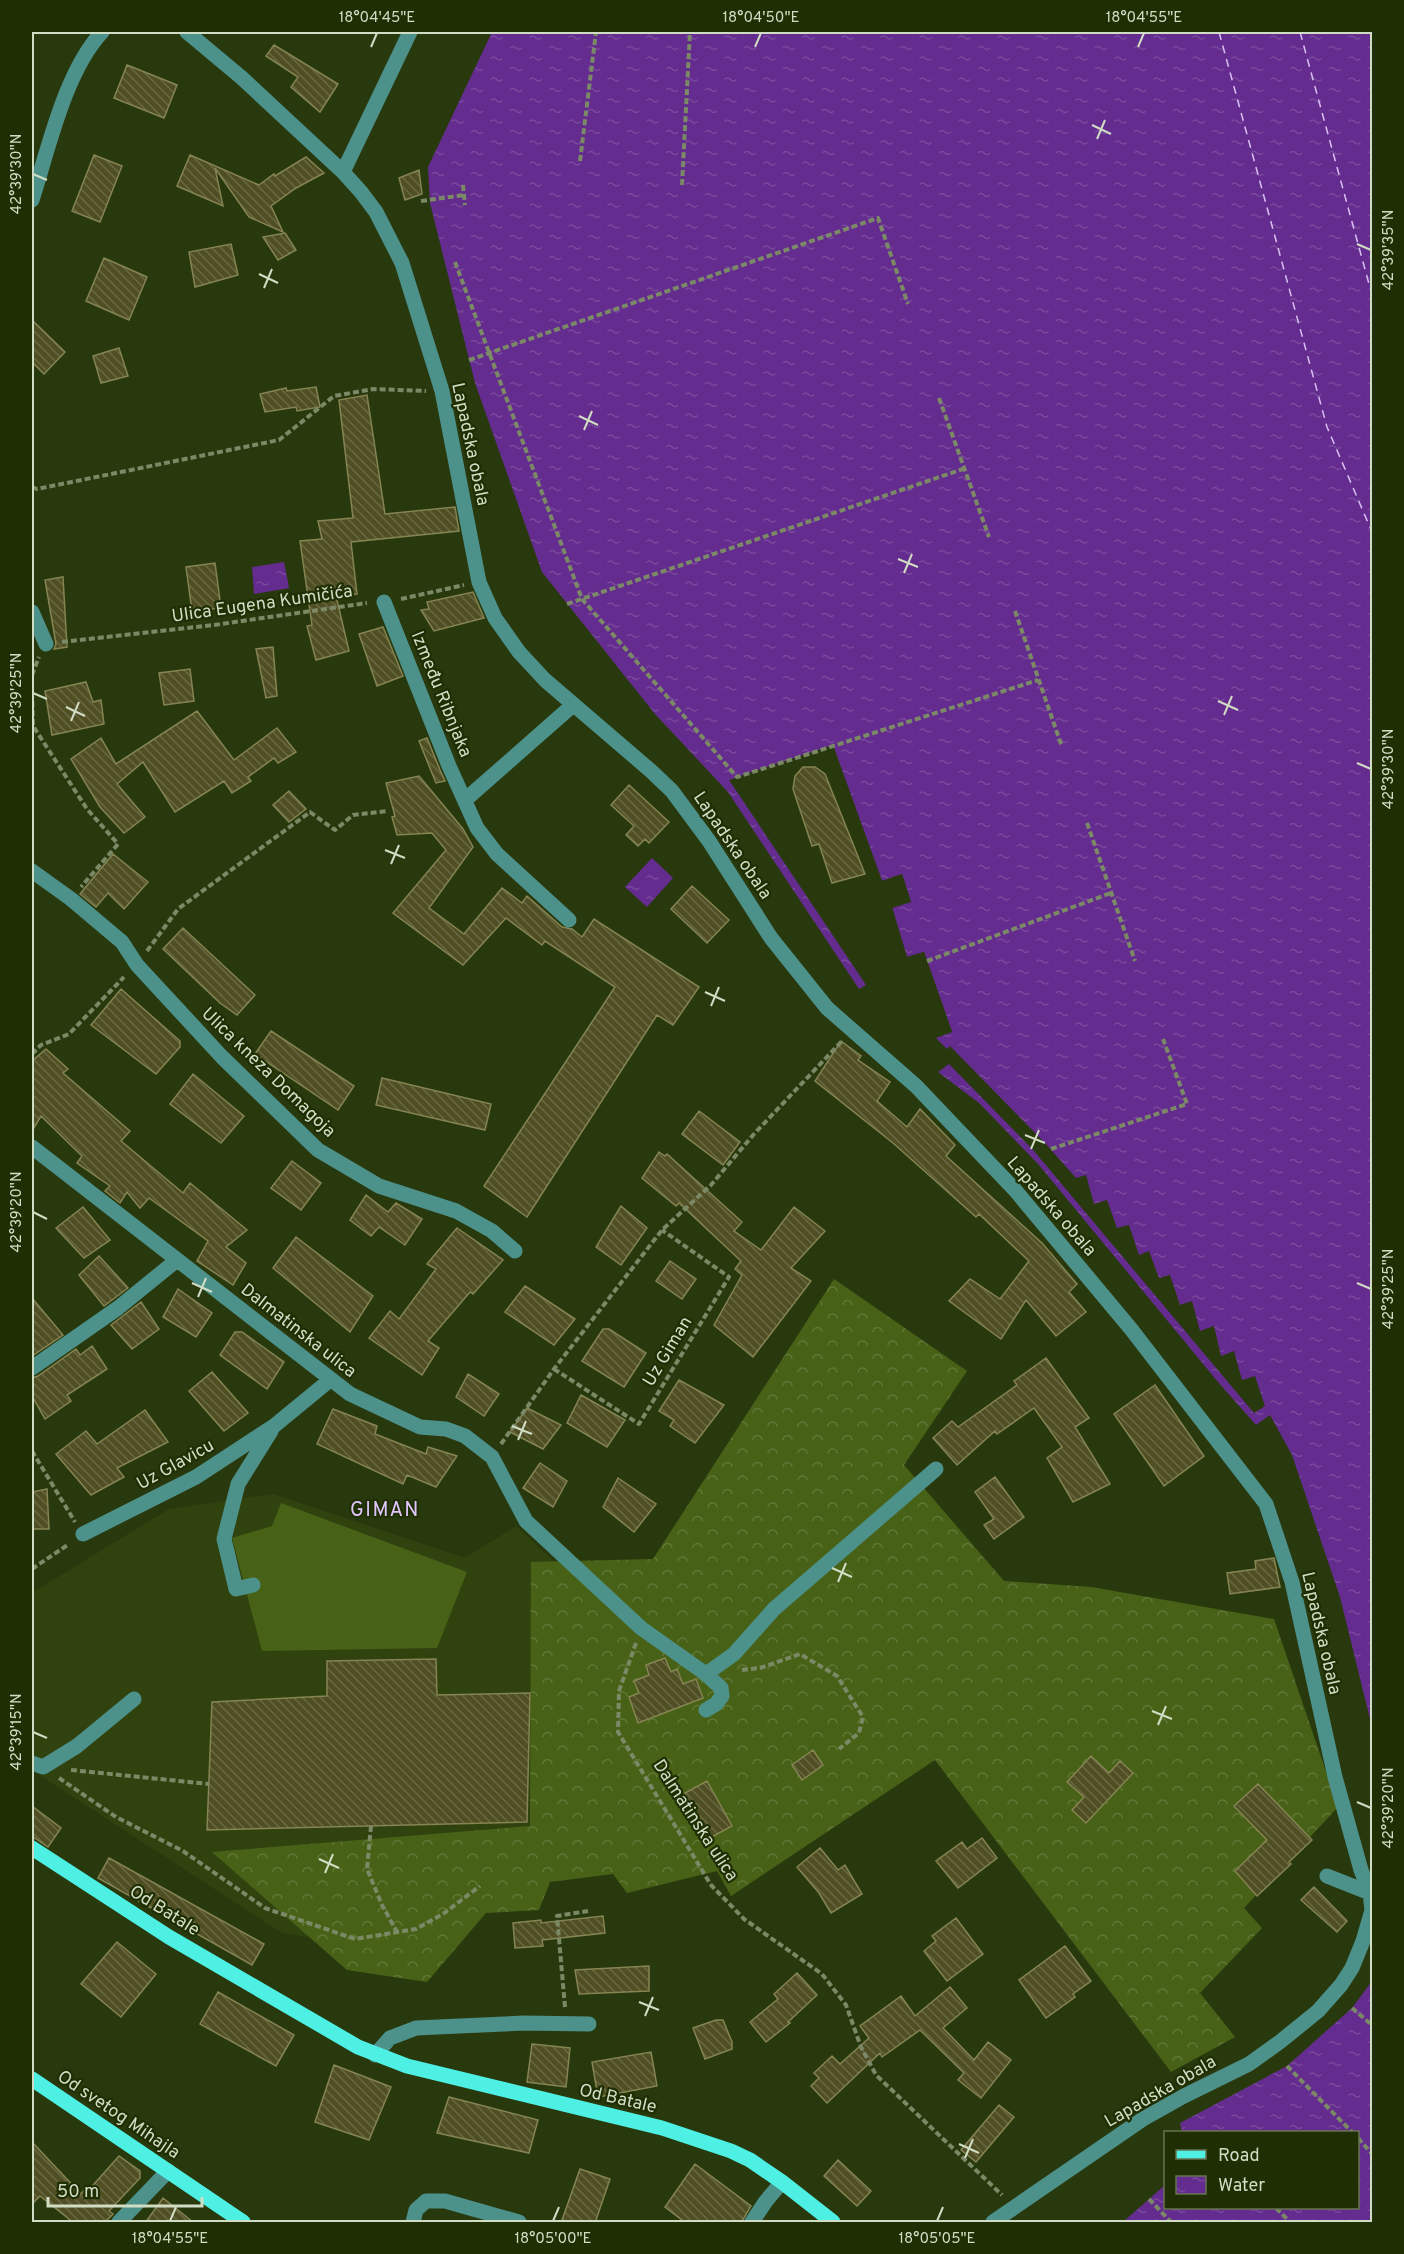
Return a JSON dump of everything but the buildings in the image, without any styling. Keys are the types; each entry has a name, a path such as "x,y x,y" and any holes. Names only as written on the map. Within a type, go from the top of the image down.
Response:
{"main road":[{"name":"Od Batale","path":"32,1848 170,1937 375,2055 458,2080 662,2128 731,2151 750,2160 782,2182 833,2223"},
{"name":"Od svetog Mihajla","path":"32,2079 243,2223"}],"street":[{"path":"32,200 74,74 86,50 102,32"},
{"name":"Lapadska obala","path":"187,32 242,78 343,172 376,212 402,263 442,391 479,582 495,618 519,652 545,680 672,790 686,807 790,964 827,1008 916,1086 1015,1190 1131,1329 1266,1504 1292,1582 1335,1777 1361,1870 1370,1893 1372,1910 1352,1968 1341,1985 1318,2011 1249,2064 1143,2119 993,2223"},
{"path":"343,172 410,32"},
{"name":"Između Ribnjaka","path":"384,602 449,766 477,828 497,854 569,920"},
{"path":"32,612 46,644"},
{"path":"465,800 573,705"},
{"name":"Ulica kneza Domagoja","path":"32,871 71,899 122,942 137,964 222,1057 318,1150 378,1186 456,1211 492,1231 515,1251"},
{"name":"Dalmatinska ulica","path":"32,1147 350,1394 420,1427 446,1429 465,1436 492,1457 526,1521 641,1628 706,1674"},
{"path":"32,1368 118,1308 177,1260"},
{"name":"Uz Glavicu","path":"83,1534 196,1477 274,1426 330,1380"},
{"path":"253,1585 236,1589 224,1539 238,1484 274,1426"},
{"path":"706,1710 716,1704 722,1696 721,1689 706,1674 734,1654 774,1609 936,1469"},
{"path":"37,1765 77,1746 134,1699"},
{"path":"1327,1876 1370,1893"},
{"path":"375,2055 390,2038 416,2028 524,2023 589,2024"},
{"path":"119,2223 168,2171"},
{"path":"752,2223 782,2182"},
{"path":"412,2223 416,2210 426,2201 445,2201 519,2223"}],"path":[{"path":"580,161 596,32"},
{"path":"682,185 690,32"},
{"path":"464,185 465,205"},
{"path":"421,201 464,195"},
{"path":"469,360 878,218 908,304"},
{"path":"455,261 582,599 737,777 1038,680"},
{"path":"32,487 37,489 279,440 334,396 373,389 442,391"},
{"path":"939,398 988,537"},
{"path":"567,604 963,469"},
{"name":"Ulica Eugena Kumičića","path":"46,644 214,625 370,602 384,602 479,582"},
{"path":"1015,611 1062,747"},
{"path":"32,692 32,726 87,809 118,844 71,899"},
{"path":"32,1054 41,1045 69,1034 137,964 178,909 310,812 334,830 353,815 388,811"},
{"path":"1087,823 1135,961"},
{"path":"927,961 1111,893"},
{"path":"492,1457 554,1369 662,1230 711,1185 754,1134 850,1030"},
{"path":"1051,1149 1187,1104 1162,1039"},
{"name":"Uz Giman","path":"554,1369 639,1424 729,1277 662,1230"},
{"path":"32,1451 83,1534 32,1569"},
{"name":"Dalmatinska ulica","path":"641,1628 618,1691 618,1732 711,1886 744,1919 822,1974 846,2005 861,2047 876,2075 1015,2208"},
{"path":"738,1670 760,1668 800,1654 837,1676 863,1717 859,1733 839,1749"},
{"path":"37,1765 209,1784"},
{"path":"37,1765 116,1818 183,1851 265,1908 355,1939 416,1929 443,1914 480,1886"},
{"path":"371,1826 367,1869 382,1905 397,1932"},
{"path":"567,2025 557,1916 588,1911"},
{"path":"1352,2008 1372,2025"},
{"path":"1287,2066 1350,2131"},
{"path":"1359,2139 1372,2154"},
{"path":"1149,2199 1171,2222"},
{"path":"1277,2209 1290,2223"}],"shaded area":[{"path":"273,1494 465,1558 516,1526 630,1632 526,1884 379,1948 282,1933 32,1770 32,1593 169,1509"}],"green space":[{"path":"834,1279 967,1371 904,1465 1004,1581 1091,1587 1274,1619 1338,1807 1244,1908 1262,1928 1200,1993 1235,2037 1171,2072 935,1760 731,1896 717,1871 627,1893 613,1874 550,1882 539,1910 486,1913 427,1982 347,1970 212,1852 530,1826 531,1562 653,1559"},
{"path":"281,1503 467,1572 437,1648 262,1651 232,1538 272,1526"}],"water":[{"path":"492,32 1372,32 1372,1727 1340,1597 1292,1455 1270,1415 1256,1425 1039,1165 979,1103 938,1072 949,1064 1034,1151 1045,1143 950,1046 947,1049 936,1038 952,1032 924,952 907,957 892,907 911,902 902,874 882,881 833,746 729,780 866,985 859,989 728,792 655,714 542,572 475,383 430,203 428,167"},
{"path":"284,562 289,588 254,594 252,567"},
{"path":"652,858 673,878 647,907 625,887"},
{"path":"1372,1981 1372,2222 1123,2222 1164,2186 1164,2209 1359,2209 1359,2131 1182,2131 1180,2123 1287,2066 1352,2008"}],"pier":[{"path":"833,745 882,881 902,874 911,902 892,908 907,957 924,952 952,1032 933,1037 948,1031 922,956 904,959 889,908 891,905 907,900 900,878 883,884 879,883 831,749 739,780 737,777"},
{"path":"1045,1143 1076,1178 1086,1175 1094,1204 1107,1200 1117,1228 1129,1225 1139,1255 1149,1251 1159,1278 1170,1275 1180,1305 1192,1301 1200,1331 1214,1326 1221,1356 1234,1351 1242,1380 1255,1376 1265,1406 1254,1413 1034,1151"}],"ferry route":[{"path":"1219,32 1327,427 1372,532"},
{"path":"1300,32 1372,295"}],"district":[{"name":"GIMAN","path":"385,1509"}]}
